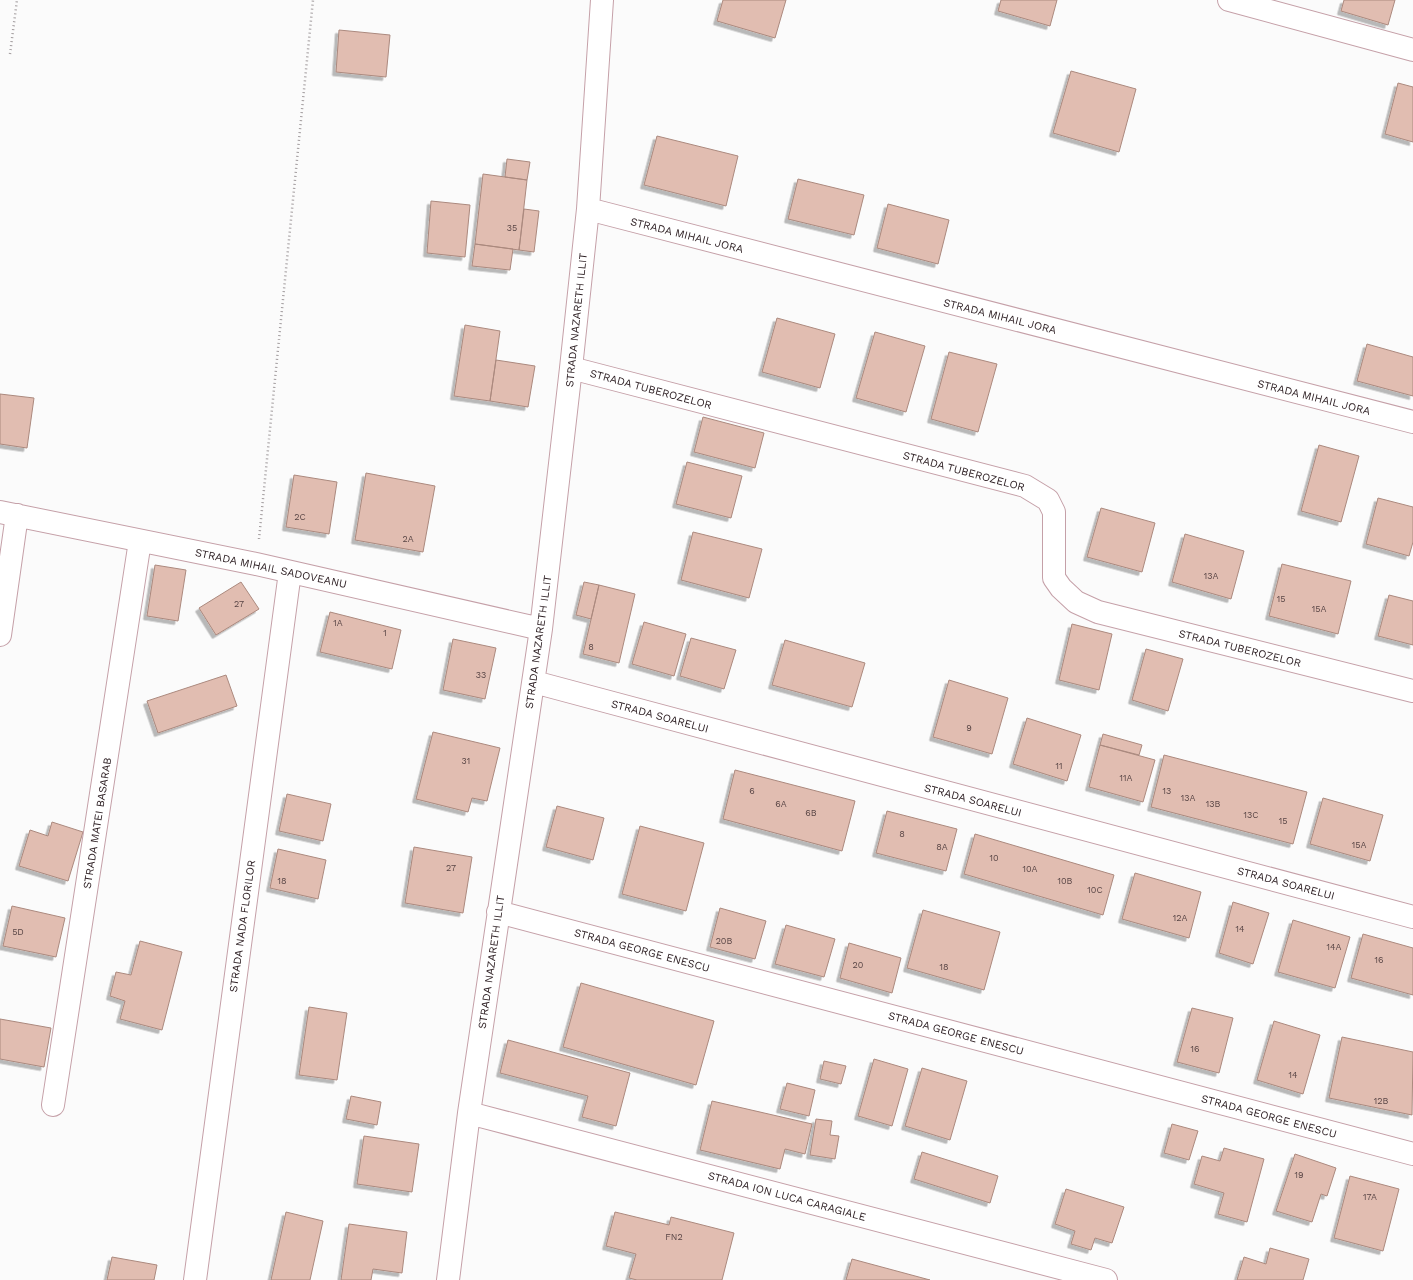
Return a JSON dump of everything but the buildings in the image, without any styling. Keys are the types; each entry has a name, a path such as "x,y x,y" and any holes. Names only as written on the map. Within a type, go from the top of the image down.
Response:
{"street":[{"name":"STRADA NAZARETH ILLIT","path":"448,1280 469,1113 541,629 588,209 602,0"},
{"path":"1229,0 1413,50"},
{"name":"STRADA MIHAIL JORA","path":"588,209 1413,422"},
{"name":"STRADA TUBEROZELOR","path":"571,368 1025,486 1048,500 1054,512 1054,578 1061,588 1076,602 1098,612 1413,691"},
{"name":"STRADA MIHAIL SADOVEANU","path":"8,513 256,564 541,629"},
{"path":"0,635 8,513"},
{"name":"STRADA MATEI BASARAB","path":"53,1105 140,541"},
{"name":"STRADA NADA FLORILOR","path":"195,1280 290,572"},
{"name":"STRADA SOARELUI","path":"534,682 1413,917"},
{"name":"STRADA GEORGE ENESCU","path":"498,912 1413,1154"},
{"name":"STRADA ION LUCA CARAGIALE","path":"469,1113 1106,1280"}],"path":[{"path":"10,54 16,0"},
{"path":"256,564 313,0"}]}
